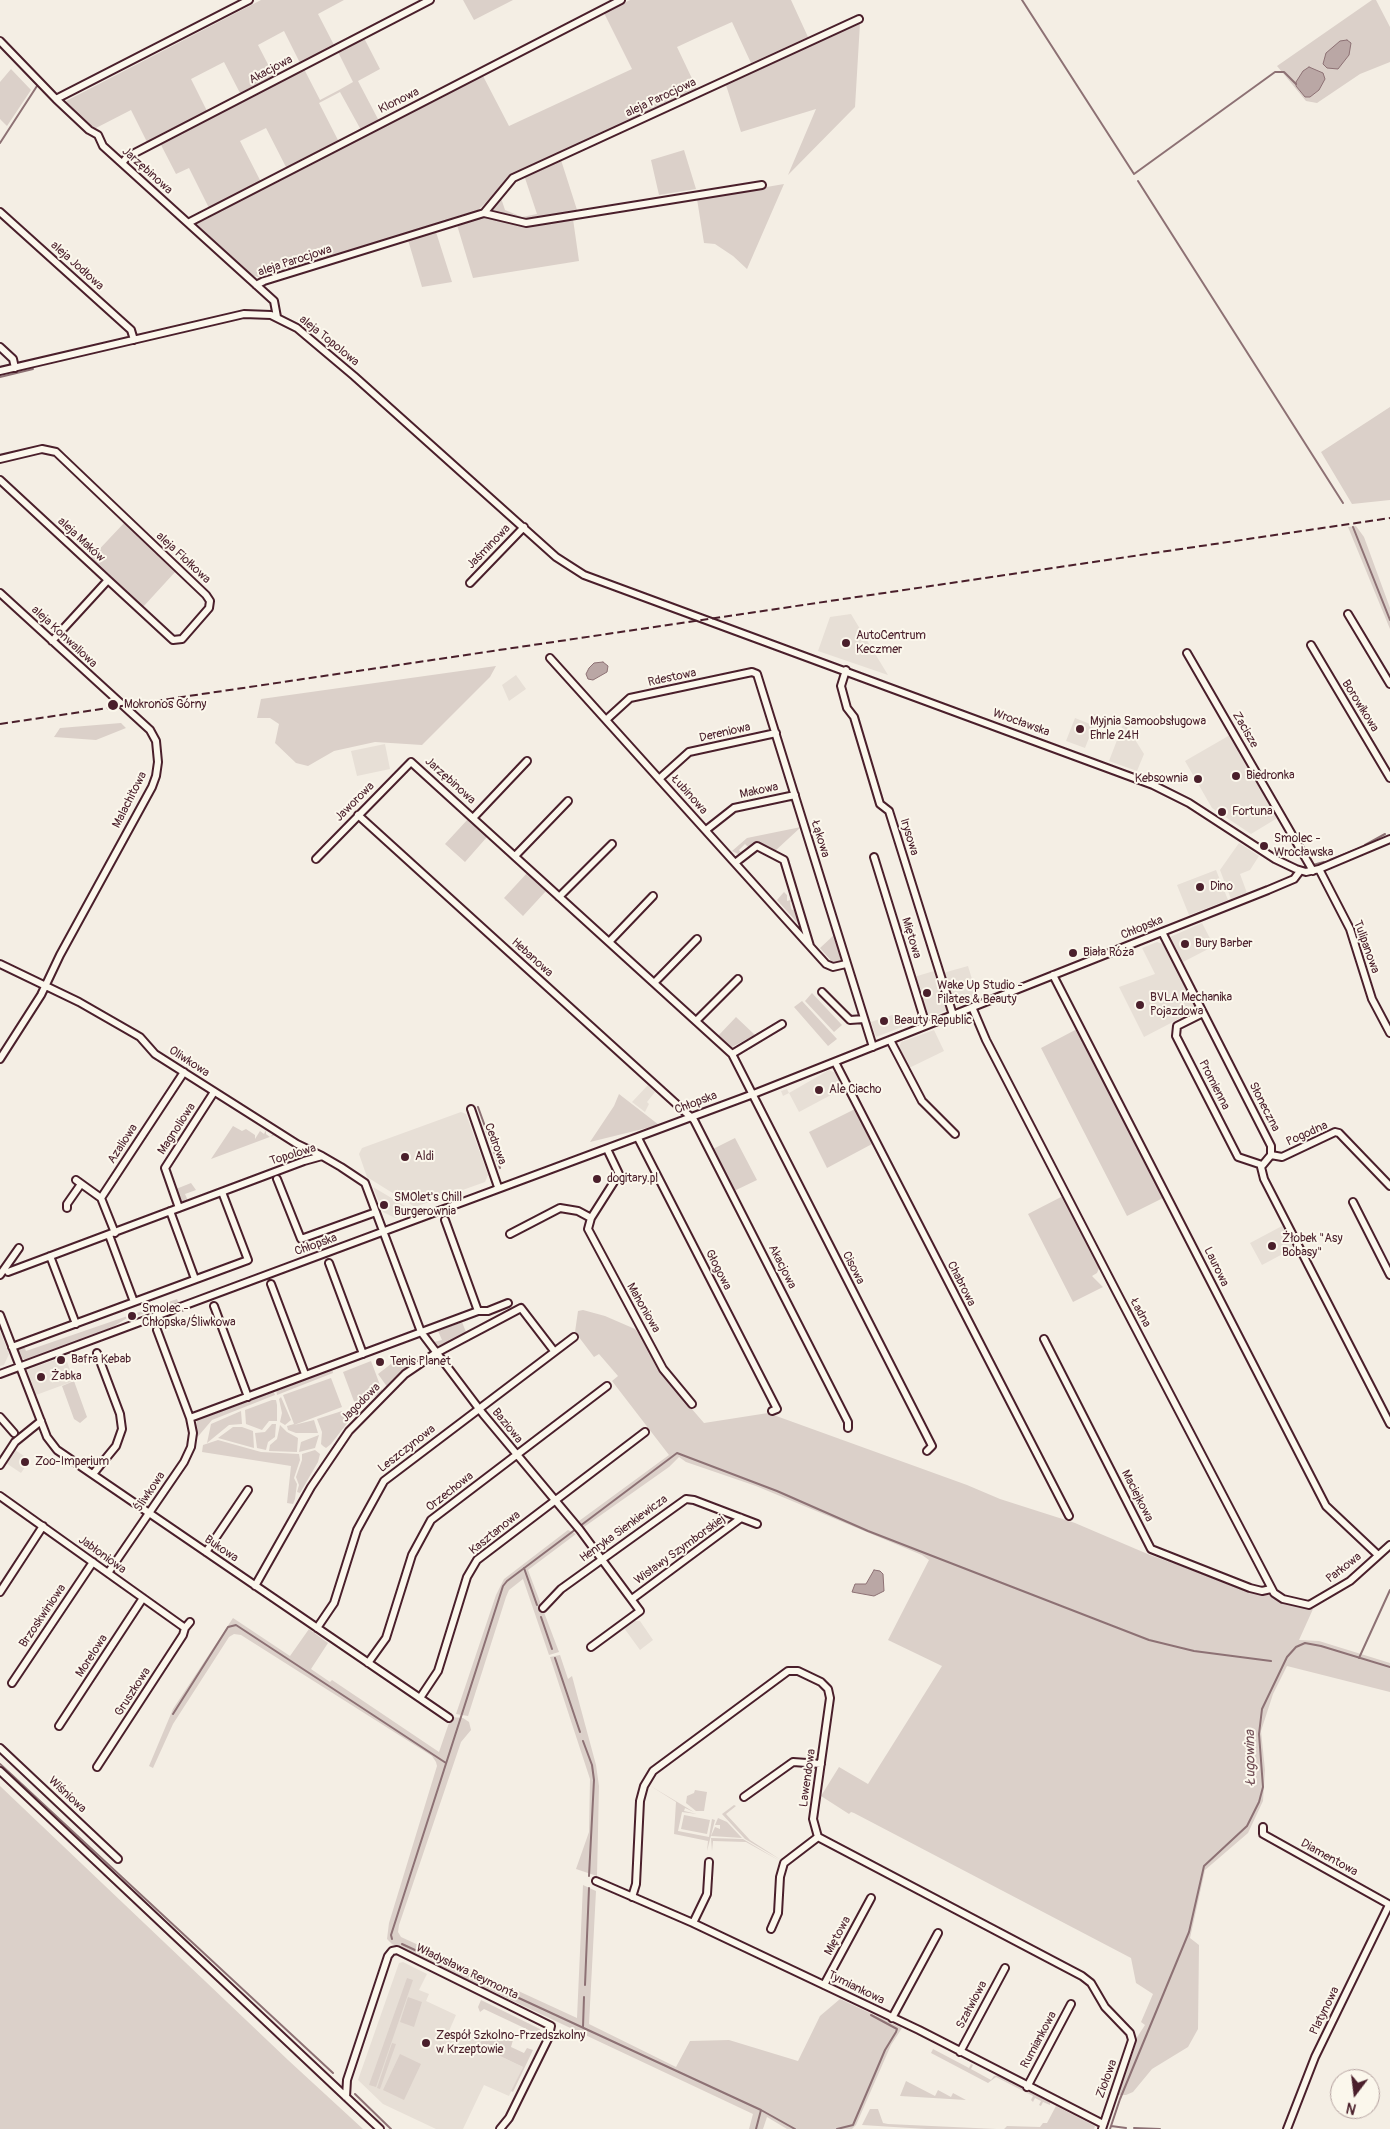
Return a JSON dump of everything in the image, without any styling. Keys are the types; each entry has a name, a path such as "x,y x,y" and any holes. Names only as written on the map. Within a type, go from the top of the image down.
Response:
{"street":[{"path":"56,99 249,0"},
{"name":"Akacjowa","path":"123,162 127,157 430,0"},
{"name":"Klonowa","path":"188,223 621,0"},
{"name":"aleja Parocjowa","path":"256,285 484,213 513,178 859,19"},
{"name":"Jarzębinowa","path":"0,41 56,99 89,130 98,135 103,146 123,162 274,301 277,317"},
{"path":"484,213 526,223 762,185"},
{"name":"aleja Jodłowa","path":"0,212 131,330 134,340"},
{"name":"aleja Topolowa","path":"0,371 244,314 264,314 277,317 297,328 354,376 556,557 578,572 720,624"},
{"path":"0,347 13,359 15,368"},
{"name":"aleja Fiołkowa","path":"0,459 42,449 56,452 206,595 210,602 209,608 182,639 173,640 108,580"},
{"name":"aleja Maków","path":"0,480 108,580 52,641"},
{"name":"Jaśminowa","path":"470,583 524,527"},
{"name":"aleja Konwaliowa","path":"0,593 113,698"},
{"path":"1348,614 1390,684"},
{"name":"Wrocławska","path":"720,624 1153,784 1195,807 1282,863 1300,870"},
{"name":"Borowikowa","path":"1311,645 1390,778"},
{"name":"Zacisze","path":"1187,653 1316,870"},
{"name":"Łubinowa","path":"550,658 828,966 846,964"},
{"name":"Irysowa","path":"846,670 841,686 847,708 854,717 880,804 889,811 953,1015"},
{"name":"Rdestowa","path":"607,719 630,698 749,672"},
{"name":"Łąkowa","path":"749,672 754,672 758,676 873,1047"},
{"name":"Malachitowa","path":"0,1059 46,985 157,772 158,756 155,738 150,730 113,698"},
{"name":"Dereniowa","path":"659,779 689,752 776,733"},
{"name":"Jarzębinowa","path":"473,818 527,761"},
{"name":"Jarzębinowa","path":"411,762 732,1054 752,1094"},
{"name":"Jaworowa","path":"316,859 411,762"},
{"name":"Makowa","path":"706,830 734,808 795,795"},
{"path":"515,856 568,801"},
{"name":"Hebanowa","path":"358,815 691,1117"},
{"path":"1300,870 1316,870 1390,838"},
{"path":"559,897 612,844"},
{"name":"Łubinowa","path":"734,863 756,846 782,858 796,896 810,947"},
{"name":"Miętowa","path":"874,857 926,1025"},
{"name":"Chłopska","path":"0,1374 383,1232 498,1187 638,1138 835,1062 1291,880 1298,875 1300,870"},
{"name":"Tulipanowa","path":"1316,870 1350,929 1372,998 1390,1033"},
{"path":"609,942 653,896"},
{"name":"Słoneczna","path":"1162,932 1262,1125 1271,1146 1271,1155"},
{"path":"654,983 697,939"},
{"name":"Oliwkowa","path":"0,964 46,985 140,1036 155,1054 296,1144 322,1156"},
{"name":"Laurowa","path":"1053,975 1326,1506 1378,1555"},
{"path":"696,1021 738,979"},
{"path":"822,992 850,1020 864,1019"},
{"name":"Ładna","path":"972,1007 986,1040 1271,1588"},
{"name":"Promienna","path":"1203,1013 1177,1026 1176,1036 1238,1157 1262,1165"},
{"path":"732,1054 782,1024"},
{"path":"890,1040 922,1101 955,1134"},
{"name":"Chabrowa","path":"835,1062 1069,1516"},
{"name":"Azaliowa","path":"101,1198 184,1072"},
{"name":"Magnoliowa","path":"179,1208 165,1168 214,1092"},
{"name":"Cisowa","path":"752,1094 932,1446 927,1451"},
{"name":"Cedrowa","path":"471,1109 498,1187"},
{"name":"Akacjowa","path":"691,1117 844,1413 848,1422 848,1428"},
{"name":"Pogodna","path":"1271,1155 1282,1158 1334,1132 1338,1133 1390,1186"},
{"name":"Głogowa","path":"638,1138 776,1409 772,1411"},
{"path":"510,1234 560,1208 578,1211 591,1218 618,1174 606,1149"},
{"path":"1271,1155 1260,1170 1390,1424"},
{"name":"Topolowa","path":"8,1272 322,1156 365,1183 383,1232"},
{"name":"Topolowa","path":"277,1178 301,1239 376,1212"},
{"path":"67,1208 67,1204 78,1182 101,1198 134,1302"},
{"path":"12,1347 248,1260 222,1192"},
{"path":"1352,1202 1390,1275"},
{"path":"170,1211 195,1279"},
{"name":"Mahoniowa","path":"591,1218 588,1230 639,1327 653,1347 663,1369 692,1404"},
{"path":"445,1220 478,1311"},
{"path":"383,1232 421,1332"},
{"path":"1,1275 20,1248"},
{"path":"50,1256 76,1324"},
{"path":"329,1263 363,1354"},
{"path":"271,1284 305,1374"},
{"path":"190,1418 478,1311 488,1311 508,1303"},
{"path":"214,1306 248,1397"},
{"name":"Jagodowa","path":"255,1586 311,1487 349,1431 406,1374 436,1354 521,1308 554,1351"},
{"name":"Bukowa","path":"0,1315 40,1421 50,1442 57,1450 449,1718"},
{"name":"Śliwkowa","path":"108,1573 188,1454 192,1436 190,1418 157,1330"},
{"name":"Baziowa","path":"421,1332 479,1408 603,1558 632,1599"},
{"name":"Leszczynowa","path":"317,1628 334,1602 357,1530 384,1480 574,1337"},
{"name":"Maciejkowa","path":"1044,1339 1151,1549 1250,1588 1262,1591 1271,1588"},
{"path":"93,1474 116,1446 122,1429 120,1414 97,1353"},
{"name":"Orzechowa","path":"368,1663 386,1638 412,1555 431,1520 607,1386"},
{"path":"0,1417 14,1432"},
{"path":"0,1465 15,1442 40,1421"},
{"name":"Kasztanowa","path":"420,1698 438,1671 467,1577 477,1560 645,1432"},
{"path":"206,1552 248,1490"},
{"name":"Jabłoniowa","path":"0,1496 185,1628"},
{"name":"Henryka Sienkiewicza","path":"544,1608 561,1589 686,1499 694,1500 757,1524"},
{"name":"Wisławy Szymborskiej","path":"632,1599 741,1518"},
{"path":"0,1592 43,1526"},
{"name":"Parkowa","path":"1271,1588 1283,1599 1309,1605 1338,1589 1390,1545"},
{"name":"Brzoskwiniowa","path":"12,1683 93,1562"},
{"name":"Morelowa","path":"59,1726 143,1598"},
{"path":"591,1647 640,1611 632,1599"},
{"path":"185,1628 190,1622"},
{"name":"Gruszkowa","path":"97,1767 183,1635 185,1628"},
{"name":"Lawendowa","path":"632,1897 636,1884 640,1801 644,1786 650,1776 658,1766 788,1671 798,1671 821,1682 829,1691 830,1702 813,1819 818,1837"},
{"name":"Wiśniowa","path":"0,1748 118,1859"},
{"path":"744,1797 793,1762 821,1764"},
{"path":"0,1771 380,2129"},
{"name":"Diamentowa","path":"1263,1827 1263,1834 1390,1905"},
{"path":"771,1929 778,1913 780,1877 784,1863 818,1837"},
{"name":"Ziołowa","path":"818,1837 1082,1976 1091,1983 1105,2007 1132,2036 1131,2049 1116,2083 1102,2127"},
{"path":"693,1923 707,1894 709,1862"},
{"name":"Tymiankowa","path":"596,1881 693,1923 892,2018 1102,2127"},
{"name":"Miętowa","path":"824,1985 871,1898"},
{"name":"Platynowa","path":"1287,2129 1315,2057 1390,1905"},
{"path":"892,2018 938,1933"},
{"name":"Władysława Reymonta","path":"346,2097 347,2080 388,1956 392,1951 396,1950 551,2026 550,2034 509,2118 500,2129"},
{"name":"Szałwiowa","path":"960,2052 1004,1968"},
{"name":"Rumiankowa","path":"1027,2087 1072,2004"},
{"path":"332,2084 347,2080"}],"shaded area":[{"path":"261,0 344,0 318,14 334,45 300,63 284,31 258,45 274,76 240,93 224,62 191,79 207,111 147,142 131,110 94,129 67,103 66,101"},
{"path":"463,0 513,0 474,20"},
{"path":"630,0 791,0 808,37 751,63 732,22 677,47 697,89 514,175 476,212 364,247 261,278 251,275 195,223 474,79 483,76 509,126 632,69 604,13"},
{"path":"1372,0 1376,0 1390,27 1390,62 1360,74 1317,103 1306,101 1277,66"},
{"path":"860,23 855,107 788,175 816,109 741,132 726,85"},
{"path":"364,38 380,69 358,81 379,121 361,130 340,92 319,103 339,142 287,169 266,128 240,141 261,182 209,208 189,168 176,174 160,143 304,69 320,100 353,82 338,52"},
{"path":"1347,40 1351,43 1349,55 1338,69 1327,68 1323,64 1326,53 1340,41"},
{"path":"1309,67 1323,73 1325,79 1319,90 1310,97 1305,97 1296,86 1296,82 1303,71"},
{"path":"11,69 31,90 7,126 0,119 0,82"},
{"path":"684,150 696,189 659,195 651,160"},
{"path":"561,160 578,213 524,220 491,212 494,202 500,195 505,210 522,217 537,214 524,175"},
{"path":"784,184 747,269 733,256 715,244 704,243 697,199"},
{"path":"482,217 526,226 573,219 579,261 473,278 457,225"},
{"path":"436,232 452,282 422,287 408,240"},
{"path":"1390,407 1390,500 1352,504 1321,452"},
{"path":"125,522 176,571 143,607 91,558"},
{"path":"1356,526 1364,537 1390,608 1390,629 1348,527"},
{"path":"851,614 888,675 818,651 830,617"},
{"path":"603,662 608,666 607,672 593,680 588,679 586,674 589,668 594,663"},
{"path":"496,666 490,677 422,745 375,742 334,751 308,766 296,763 275,743 279,724 270,718 257,718 261,699"},
{"path":"516,675 526,689 509,701 502,685"},
{"path":"1094,714 1098,715 1085,748 1066,741 1075,718 1090,724"},
{"path":"1124,722 1144,754 1137,771 1109,761"},
{"path":"121,723 126,728 96,740 54,737 60,728"},
{"path":"1230,735 1279,817 1251,834 1212,808 1185,761"},
{"path":"385,744 390,769 357,776 351,751"},
{"path":"468,819 487,837 465,862 445,844"},
{"path":"801,827 775,851 756,842 749,848 745,844 739,850 742,854 740,855 732,851 747,838"},
{"path":"1239,843 1259,856 1250,870 1240,874 1247,893 1231,899 1220,870"},
{"path":"1216,870 1228,900 1189,915 1177,885"},
{"path":"527,873 546,891 523,916 504,898"},
{"path":"784,892 787,895 787,901 794,899 790,902 791,908 792,910 797,909 803,929 777,900"},
{"path":"1202,923 1214,946 1183,962 1170,937"},
{"path":"834,935 841,958 839,963 834,964 820,948"},
{"path":"1157,942 1163,944 1194,1005 1192,1012 1144,1037 1119,987 1155,974 1142,948"},
{"path":"968,966 978,999 958,1006 952,1003 943,973"},
{"path":"934,971 947,1010 931,1017 925,1014 914,977"},
{"path":"812,993 842,1025 834,1032 805,1001"},
{"path":"802,1001 837,1039 828,1046 794,1007"},
{"path":"898,1013 902,1027 876,1037 871,1022"},
{"path":"736,1017 755,1035 732,1047 718,1036"},
{"path":"1077,1029 1163,1198 1127,1216 1041,1048"},
{"path":"934,1030 944,1051 909,1068 899,1048 901,1042"},
{"path":"829,1070 836,1073 844,1088 799,1112 789,1093"},
{"path":"648,1085 655,1092 647,1102 649,1104 645,1112 632,1102"},
{"path":"787,1089 789,1093 783,1096 781,1091"},
{"path":"619,1094 659,1125 590,1142 614,1106"},
{"path":"855,1109 872,1144 827,1168 809,1132"},
{"path":"461,1112 466,1114 488,1175 485,1182 415,1207 367,1177 359,1154 362,1148"},
{"path":"233,1126 242,1131 246,1129 255,1135 255,1139 260,1131 264,1134 266,1130 266,1134 270,1137 211,1159"},
{"path":"735,1138 757,1180 734,1191 713,1149"},
{"path":"191,1183 196,1190 185,1194 188,1201 182,1202 176,1189"},
{"path":"373,1187 413,1211 395,1218 383,1212"},
{"path":"1063,1196 1100,1266 1097,1273 1092,1276 1103,1287 1073,1302 1028,1214"},
{"name":"Żłobek \"Asy Bobasy\"","path":"1282,1226 1294,1248 1262,1265 1250,1243"},
{"path":"177,1299 179,1303 136,1316 132,1315 111,1328 26,1360 21,1358 17,1350 24,1346 26,1351"},
{"path":"583,1310 605,1316 635,1329 650,1349 659,1371 704,1423 768,1413 967,1485 1000,1499 1075,1523 1150,1555 1251,1591 1272,1596 1297,1606 1313,1609 1299,1640 1319,1641 1390,1663 1390,1692 1287,1666 1273,1694 1261,1731 1265,1770 1263,1801 1248,1833 1205,1870 1190,1938 1199,1945 1198,2029 1188,2047 1152,2069 1133,2092 1126,2095 1118,2095 1117,2092 1134,2049 1134,2042 1145,2025 1141,2022 1153,1994 1136,1983 1131,1958 854,1813 851,1812 849,1814 821,1796 839,1767 868,1784 942,1666 888,1640 929,1560 922,1555 756,1486 686,1462 679,1457 669,1467 584,1527 579,1521 669,1455 612,1381 618,1376 599,1354 594,1357 575,1332 578,1311"},
{"path":"462,1322 466,1332 438,1348 434,1342 442,1340 438,1331"},
{"path":"0,1331 9,1354 4,1365 0,1366"},
{"path":"65,1356 74,1381 36,1395 27,1370"},
{"path":"400,1357 409,1368 388,1388 378,1374"},
{"path":"371,1361 383,1393 355,1404 343,1372"},
{"path":"332,1368 333,1373 277,1395 276,1389"},
{"path":"331,1378 342,1407 294,1425 314,1420 318,1433 296,1433 288,1430 287,1426 294,1424 283,1395"},
{"path":"74,1381 87,1417 80,1423 74,1419 62,1386"},
{"path":"273,1390 275,1395 212,1420 195,1440 197,1420"},
{"path":"281,1397 291,1420 285,1425 280,1422 282,1413 279,1399"},
{"path":"276,1400 277,1421 269,1421 262,1430 246,1424 245,1410"},
{"path":"241,1411 242,1424 229,1425 207,1443 211,1424"},
{"path":"342,1411 348,1422 326,1448 321,1444 322,1432 317,1419"},
{"path":"272,1424 276,1424 275,1437 268,1442 266,1450 257,1448 255,1433 265,1432"},
{"path":"280,1425 287,1432 298,1438 297,1452 269,1451 270,1445 277,1439"},
{"path":"233,1427 242,1427 253,1431 254,1448 218,1438"},
{"path":"319,1435 315,1448 299,1452 301,1442"},
{"path":"218,1440 261,1452 299,1454 300,1460 294,1478 297,1484 293,1504 287,1503 291,1466 202,1452 203,1445"},
{"path":"15,1450 30,1460 21,1473 6,1463"},
{"path":"315,1450 320,1454 318,1462 300,1493 297,1492 299,1485 296,1477 302,1460 302,1454"},
{"path":"568,1530 576,1534 528,1570 559,1652 549,1655 523,1579 509,1590 506,1597 468,1716 456,1714 496,1595 504,1579"},
{"path":"874,1570 880,1571 883,1574 884,1591 874,1596 852,1592 855,1584 866,1584"},
{"path":"233,1618 290,1656 309,1629 328,1643 311,1669 330,1682 332,1680 439,1752 451,1717 463,1718 469,1722 471,1730 461,1742 399,1925 398,1932 401,1937 577,2018 583,1885 596,1891 589,2024 676,2067 690,2041 729,2040 798,2061 820,2016 840,1999 902,2028 891,2045 856,2125 852,2129 787,2129 767,2117 763,2129 749,2129 753,2114 392,1944 387,1939 389,1923 437,1766 436,1762 432,1756 241,1635 234,1634 229,1637 173,1724 153,1768 149,1766 173,1709"},
{"path":"634,1621 640,1621 653,1640 640,1650 624,1628"},
{"path":"560,1655 568,1679 572,1676 596,1765 599,1786 597,1876 576,1869 589,1832 590,1779 550,1657"},
{"path":"649,1785 694,1812 685,1808 684,1811 697,1814 682,1812 678,1831 709,1837 712,1819 715,1820 707,1851 708,1841 674,1834 676,1802"},
{"path":"0,1786 288,2060 363,2129 0,2129"},
{"path":"695,1790 707,1792 704,1811 696,1811 686,1803 687,1796 694,1793"},
{"path":"734,1805 736,1806 726,1814 750,1840 781,1860 745,1839 722,1814"},
{"path":"684,1815 710,1820 707,1834 681,1829"},
{"path":"718,1818 727,1822 742,1838 711,1836 715,1827 720,1829 720,1825 715,1825"},
{"path":"711,1838 743,1839 780,1861 746,1842 713,1841 712,1851"},
{"name":"Zespół Szkolno-Przedszkolny w Krzeptowie","path":"403,1962 427,1974 419,1990 429,1994 426,2001 456,2015 449,2031 463,2037 465,2032 482,2040 479,2046 523,2067 509,2096 484,2085 463,2129 436,2129 383,2104 358,2080 399,1963"},
{"path":"407,1978 413,1980 376,2087 369,2085"},
{"path":"408,1997 422,2002 414,2027 400,2022"},
{"path":"481,2000 540,2029 542,2033 538,2040 535,2038 537,2034 484,2009 480,2012 478,2007"},
{"path":"490,2030 513,2040 511,2047 524,2053 527,2048 533,2050 513,2092 511,2091 523,2067 479,2046 485,2033 488,2034"},
{"path":"392,2043 396,2044 380,2089 377,2088"},
{"path":"933,2049 969,2068 971,2064 973,2065 971,2069 991,2080 994,2076 998,2075 1050,2102 1050,2105 1043,2102 1041,2106 1039,2105 1041,2101 1035,2098 1033,2102 1031,2100 1033,2096 996,2077 988,2083 931,2053"},
{"path":"400,2054 421,2064 404,2100 383,2090"},
{"path":"906,2081 935,2096 938,2090 951,2097 953,2093 966,2100 900,2096"},
{"path":"1056,2106 1095,2126 1094,2129 1004,2129 1007,2126 1040,2127 1043,2123 1047,2123"},
{"path":"870,2109 878,2109 883,2123 888,2124 997,2129 926,2129 862,2125"}],"waterway":[{"path":"1022,0 1134,174 1275,72 1284,72 1296,84"},
{"path":"0,143 37,86"},
{"path":"1138,181 1343,503"},
{"path":"0,377 33,369"},
{"path":"1353,527 1390,620"},
{"path":"1365,845 1385,834"},
{"path":"1330,860 1360,848"},
{"path":"1313,865 1324,862"},
{"path":"478,1107 500,1168"},
{"path":"392,1939 391,1935 503,1586 507,1581 677,1453 777,1491 868,1531 1149,1640 1194,1651 1271,1661"},
{"path":"524,1568 537,1605"},
{"name":"Ługowina","path":"1359,1658 1390,1590"},
{"path":"541,1617 552,1649"},
{"path":"173,1714 228,1627 236,1625 446,1763"},
{"name":"Ługowina","path":"1110,2129 1120,2099 1189,1932 1204,1866 1247,1826 1259,1802 1263,1787 1259,1734 1262,1709 1287,1657 1296,1647 1305,1643 1390,1667"},
{"path":"555,1658 580,1732"},
{"path":"583,1741 592,1765 594,1780 589,1876"},
{"path":"0,1764 333,2073"},
{"path":"585,1985 589,1888"},
{"path":"402,1944 761,2110 756,2129"},
{"path":"583,2027 584,1997"},
{"path":"837,2129 853,2125 885,2050 897,2029 871,2015"},
{"path":"355,2094 391,2129"},
{"path":"761,2110 795,2129"},
{"path":"1111,2126 1126,2128"},
{"path":"1134,2128 1160,2129"}],"railway":[{"path":"0,724 1390,518"}],"place":[{"name":"AutoCentrum Keczmer","path":"846,643"},
{"name":"Mokronos Górny","path":"113,705"},
{"name":"Myjnia Samoobsługowa Ehrle 24H","path":"1080,729"},
{"name":"Biedronka","path":"1236,776"},
{"name":"Kebsownia","path":"1198,779"},
{"name":"Fortuna","path":"1222,812"},
{"name":"Smolec - Wrocławska","path":"1264,846"},
{"name":"Dino","path":"1200,887"},
{"name":"Bury Barber","path":"1185,944"},
{"name":"Biała Róża","path":"1073,953"},
{"name":"Wake Up Studio - Pilates & Beauty","path":"927,993"},
{"name":"BVLA Mechanika Pojazdowa","path":"1140,1005"},
{"name":"Beauty Republic","path":"884,1021"},
{"name":"Ale Ciacho","path":"819,1090"},
{"name":"Aldi","path":"405,1157"},
{"name":"dogitary.pl","path":"597,1179"},
{"name":"SMOlet's Chill Burgerownia","path":"384,1205"},
{"name":"Żłobek \"Asy Bobasy\"","path":"1272,1246"},
{"name":"Smolec - Chłopska/Śliwkowa","path":"132,1316"},
{"name":"Bafra Kebab","path":"61,1360"},
{"name":"Tenis Planet","path":"380,1362"},
{"name":"Żabka","path":"41,1377"},
{"name":"Zoo-Imperium","path":"25,1462"},
{"name":"Zespół Szkolno-Przedszkolny w Krzeptowie","path":"426,2043"}]}
